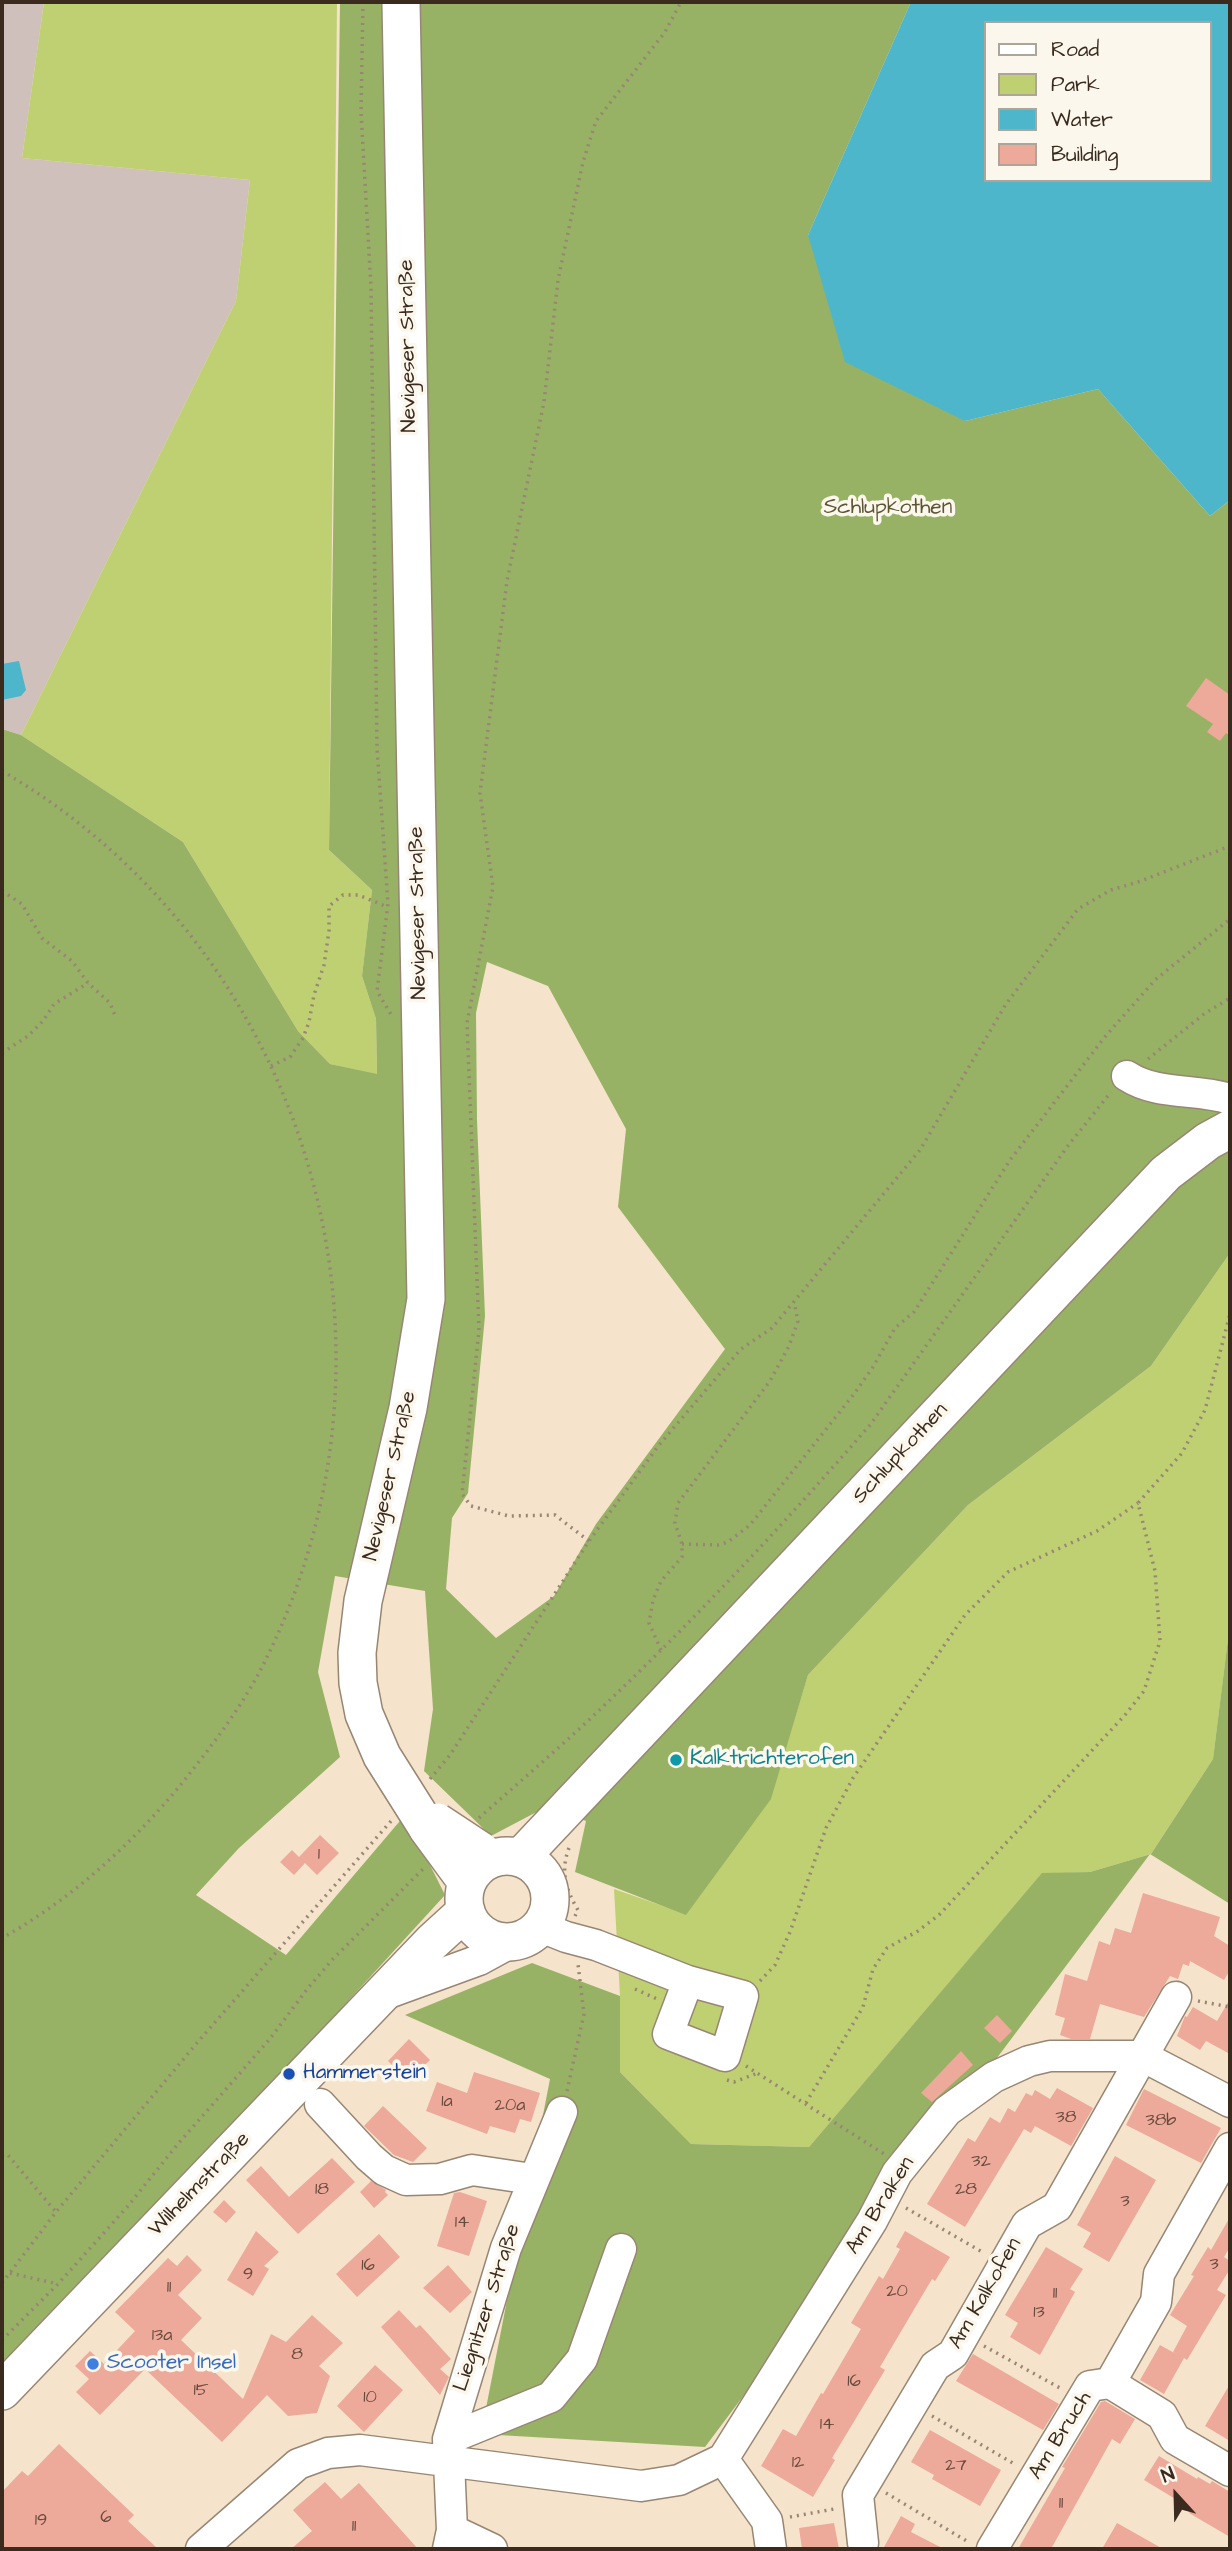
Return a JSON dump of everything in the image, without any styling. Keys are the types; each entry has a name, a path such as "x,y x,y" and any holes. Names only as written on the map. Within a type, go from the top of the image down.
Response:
{"main road":[{"name":"Nevigeser Straße","path":"401,2 426,1299 408,1408 363,1601 356,1653 358,1682 365,1714 382,1756 419,1817 499,1887"},
{"name":"Schlupkothen","path":"499,1887 549,1853 583,1793 1166,1173 1208,1141 1230,1129"},
{"name":"Wilhelmstraße","path":"2,2391 432,1942 499,1887"}],"street":[{"path":"1127,1076 1140,1084 1155,1088 1208,1093 1230,1099"},
{"path":"390,1987 479,1960 499,1887 573,1919 587,1952 743,1996 725,2056 668,2034 688,1981"},
{"name":"Am Kalkofen","path":"863,2493 935,2366 953,2354 1027,2224 1057,2207 1176,1997"},
{"name":"Am Braken","path":"723,2459 872,2221 902,2166 947,2110 994,2077 1030,2061 1050,2056 1142,2056 1230,2102"},
{"path":"320,2105 369,2157 384,2170 406,2180 440,2179 472,2170 532,2179"},
{"name":"Liegnitzer Straße","path":"450,2540 448,2451 498,2273 532,2179 562,2112"},
{"name":"Am Bruch","path":"992,2549 1090,2386 1110,2383 1156,2302 1158,2274 1230,2148"},
{"name":"Liegnitzer Straße","path":"448,2451 551,2397 582,2359 621,2249"},
{"path":"1110,2383 1162,2415 1175,2439 1230,2471"},
{"path":"201,2549 298,2464 328,2453 360,2450 448,2451 641,2486 679,2480 723,2459 769,2541"},
{"path":"863,2493 863,2543"},
{"path":"450,2540 492,2549"}],"path":[{"path":"363,2 361,112 371,300 377,748 388,907 377,991 394,1018"},
{"path":"589,1541 555,1515 509,1516 471,1506 462,1494 478,1330 467,1023 493,887 480,793 507,581 544,402 558,280 583,162 596,121 666,32 681,2"},
{"path":"2,771 62,812 107,848 142,881 186,930 225,982 288,1102 305,1152 328,1251 336,1321 334,1423 310,1542 282,1623 265,1662 205,1755 159,1810 118,1853 62,1898 2,1938"},
{"path":"2,2283 56,2212 196,2043 419,1817 450,1755 589,1541 675,1426 741,1349 772,1328 920,1150 1006,1004 1078,909 1111,890 1230,846"},
{"path":"2,891 22,904 42,938 72,961 88,983 110,1003 116,1018"},
{"path":"271,1066 290,1057 303,1038 309,1022 324,965 329,931 329,906 343,895 358,895 388,907"},
{"path":"682,1544 719,1545 728,1542 750,1525 854,1394 895,1328 914,1312 1010,1160 1104,1038 1155,980 1230,919"},
{"path":"2,1053 43,1021 54,1004 88,983"},
{"path":"499,1887 589,1721 661,1650 870,1424 1098,1106 1127,1076 1179,1033 1230,998"},
{"path":"661,1650 649,1623 660,1581 681,1557 682,1544 675,1523 678,1503 770,1381 789,1346 798,1321 794,1302"},
{"path":"743,1996 775,1965 790,1932 826,1828 853,1778 965,1615 1008,1572 1097,1531 1138,1503 1182,1453 1205,1409 1230,1314"},
{"path":"806,2103 863,2007 873,1969 887,1948 918,1931 939,1914 1125,1715 1144,1691 1160,1641 1155,1571 1138,1503"},
{"path":"2,2340 58,2284 128,2206 177,2145 270,2040 325,1968 419,1872"},
{"path":"562,2112 584,2014 587,1952"},
{"path":"1176,1997 1230,2007"},
{"path":"758,2073 902,2166"},
{"path":"2,2155 7,2154 56,2212"},
{"path":"917,2214 1004,2264"},
{"path":"10,2273 58,2284"},
{"path":"964,2334 1082,2400"},
{"path":"912,2404 1036,2476"},
{"path":"769,2541 863,2493 981,2549"}],"shaded area":[{"path":"2,2 44,2 22,158 250,180 236,301 21,735 2,729"}],"green space":[{"path":"44,2 337,2 329,850 372,890 362,976 376,1019 377,1075 330,1064 298,1031 183,842 21,735 236,301 250,180 22,158"},
{"path":"340,2 911,2 808,235 965,421 1098,389 1210,516 1230,500 1230,1253 1151,1366 968,1505 808,1675 771,1799 686,1915 575,1872 586,1821 546,1807 491,1836 424,1771 433,1709 425,1591 335,1576 318,1672 340,1757 239,1848 196,1895 286,1955 405,1815 445,1895 297,2057 2,2368 2,729 21,735 183,842 298,1031 330,1064 377,1074 376,1019 362,976 372,890 329,850","holes":["487,962 548,986 626,1129 618,1207 725,1349 596,1524 554,1596 496,1638 446,1589 452,1518 468,1493 485,1316 477,1120 476,1013"]},
{"path":"1230,1253 1230,1623 1213,1759 1151,1854 1090,1872 1042,1874 809,2147 691,2144 620,2072 620,1996 614,1889 686,1914 770,1799 808,1675 968,1505 1151,1366"},
{"path":"1230,1623 1230,1904 1150,1854 1213,1759"},
{"path":"1150,1854 705,2447 481,2434 550,2079 405,2015 532,1963 620,1996 620,2072 691,2144 809,2147 1042,1873 1090,1872"}],"water":[{"path":"911,2 1230,2 1230,500 1210,516 1098,389 965,421 845,362 808,235"},
{"path":"19,661 26,690 21,696 2,700 2,664"}],"building":[{"path":"1206,678 1230,695 1230,736 1226,733 1220,741 1207,732 1213,724 1186,706"},
{"path":"320,1835 339,1853 317,1875 305,1863 294,1875 280,1862 292,1850 299,1857"},
{"path":"1143,1893 1220,1917 1214,1936 1230,1946 1230,1970 1224,1980 1190,1961 1189,1966 1183,1964 1178,1979 1170,1976 1144,2017 1100,2004 1090,2039 1071,2039 1060,2035 1065,2018 1055,2015 1065,1974 1087,1981 1099,1941 1110,1945 1115,1928 1131,1933"},
{"path":"1230,1999 1230,2054 1206,2041 1200,2050 1177,2036 1185,2016 1187,2017 1193,2007 1217,2021"},
{"path":"997,2015 1012,2031 1000,2043 984,2028"},
{"path":"409,2039 430,2060 408,2081 388,2061"},
{"path":"961,2051 973,2065 932,2102 921,2093"},
{"path":"474,2072 540,2093 531,2122 520,2119 515,2133 490,2126 487,2134 426,2111 437,2082 467,2093"},
{"path":"1057,2088 1093,2108 1071,2146 1035,2126 1031,2133 1024,2129 965,2227 927,2204 968,2138 975,2142 990,2117 1000,2123 1008,2108 1015,2112 1026,2093 1032,2096 1035,2090 1050,2099"},
{"path":"1144,2089 1221,2128 1201,2163 1126,2125"},
{"path":"383,2106 427,2148 413,2162 394,2155 364,2126"},
{"path":"1115,2156 1156,2180 1109,2262 1083,2247 1091,2233 1077,2225"},
{"path":"332,2158 355,2182 298,2234 246,2180 261,2166 289,2197"},
{"path":"371,2181 386,2190 388,2195 374,2208 360,2192"},
{"path":"460,2192 487,2201 469,2256 437,2246 454,2193"},
{"path":"224,2200 236,2212 226,2223 213,2212"},
{"path":"1230,2217 1230,2247 1224,2257 1230,2261 1230,2269 1217,2290 1226,2295 1187,2360 1184,2358 1164,2394 1140,2380 1160,2345 1178,2355 1173,2352 1187,2326 1170,2315 1208,2247 1211,2250"},
{"path":"256,2231 279,2252 264,2266 269,2269 253,2296 227,2280"},
{"path":"905,2231 950,2257 935,2281 932,2279 880,2367 885,2370 832,2458 835,2460 813,2497 761,2466 783,2429 796,2436 821,2393 823,2394 861,2329 851,2323 879,2276 883,2279 900,2249 896,2247"},
{"path":"379,2234 400,2257 357,2297 336,2274"},
{"path":"1046,2247 1083,2269 1070,2289 1075,2292 1040,2355 1010,2337 1018,2323 1005,2315"},
{"path":"187,2255 202,2270 178,2295 202,2318 181,2340 243,2399 271,2334 286,2342 312,2315 343,2343 319,2366 330,2376 317,2413 288,2416 267,2395 222,2442 145,2369 100,2415 76,2392 89,2379 75,2366 90,2351 104,2364 135,2331 115,2312 168,2258 177,2266"},
{"path":"448,2265 472,2292 450,2313 423,2288"},
{"path":"399,2310 416,2328 420,2325 451,2359 440,2369 449,2377 440,2395 381,2327"},
{"path":"973,2354 1059,2404 1043,2430 956,2381"},
{"path":"375,2365 403,2390 364,2432 337,2406"},
{"path":"1230,2384 1230,2441 1205,2426"},
{"path":"1105,2401 1135,2419 1120,2444 1112,2439 1051,2549 1018,2549 1065,2468 1062,2467 1101,2402"},
{"path":"930,2430 1001,2470 980,2506 932,2479 934,2475 911,2462"},
{"path":"59,2444 134,2515 128,2521 158,2549 2,2549 2,2492 22,2471 28,2476"},
{"path":"1159,2456 1197,2479 1198,2477 1210,2484 1212,2481 1230,2492 1230,2537 1189,2513 1192,2509 1144,2480"},
{"path":"325,2482 341,2499 359,2483 418,2549 291,2549 312,2531 293,2510"},
{"path":"901,2516 915,2524 911,2532 944,2549 883,2549"},
{"path":"834,2523 839,2549 802,2549 799,2528"},
{"path":"1117,2523 1133,2532 1163,2549 1102,2549"}],"place":[{"name":"Kalktrichterofen","path":"676,1760"},
{"name":"Hammerstein","path":"289,2074"},
{"name":"Scooter Insel","path":"93,2364"}]}
